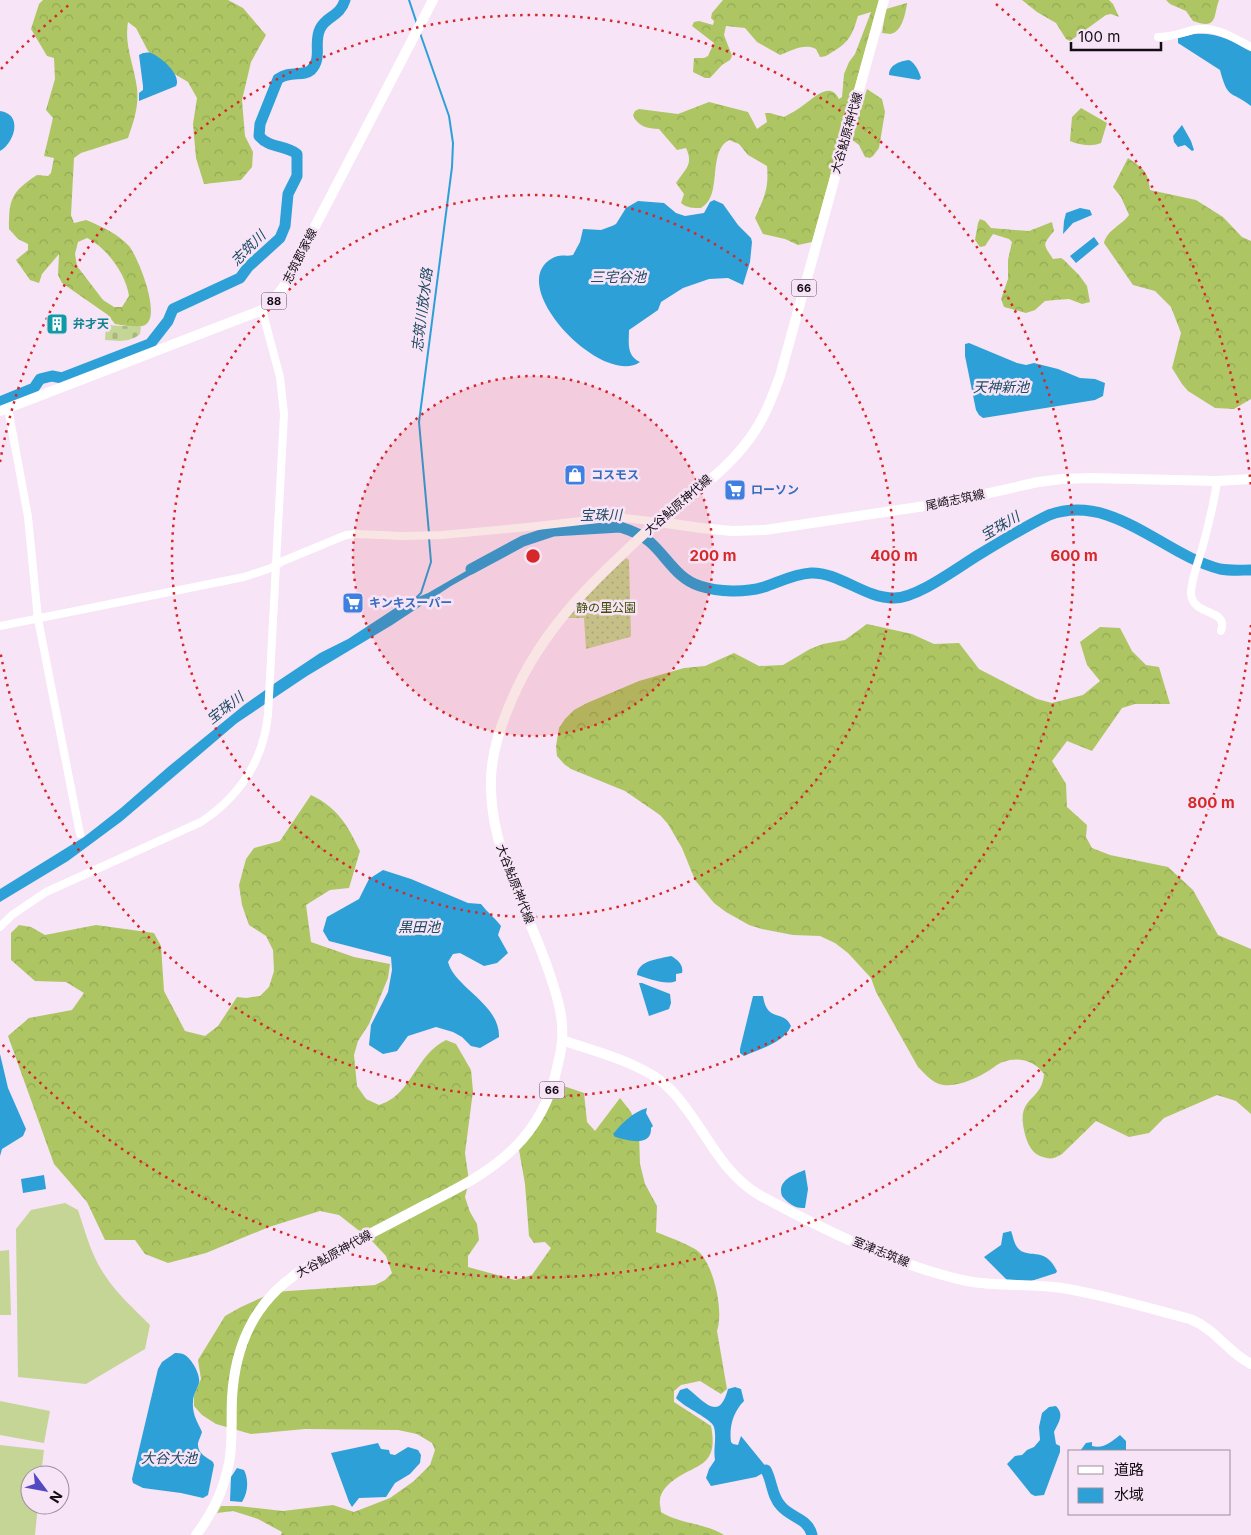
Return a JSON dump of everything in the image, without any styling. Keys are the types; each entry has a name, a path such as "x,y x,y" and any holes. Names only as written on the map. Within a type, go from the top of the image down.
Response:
{"main road":[{"name":"志筑郡家線","path":"4,410 262,310 274,300 284,286 433,0"},
{"name":"大谷鮎原神代線","path":"196,1535 209,1517 224,1482 230,1454 232,1396 236,1368 248,1329 262,1304 279,1287 299,1272 490,1169 515,1148 534,1124 552,1091 562,1040 561,1015 543,954 499,846 490,790 494,753 512,699 528,666 575,600 638,540 736,454 749,439 768,408 780,376 884,0"},
{"name":"尾崎志筑線","path":"659,522 716,530 758,530 945,503 1038,482 1062,479 1217,481 1251,479"},
{"name":"室津志筑線","path":"562,1040 648,1072 672,1090 727,1167 746,1187 859,1244 933,1272 968,1281 1066,1289 1190,1319 1207,1327 1238,1356 1251,1364"}],"street":[{"path":"1158,37 1171,36 1199,29 1211,29 1226,34 1251,47"},
{"path":"0,927 12,914 46,892 176,834 216,813 238,791 253,768 264,741 268,708 284,414 280,377 262,310"},
{"path":"4,410 28,517 38,619 80,834"},
{"path":"1217,481 1213,508 1191,595 1194,604 1222,620 1221,631"},
{"path":"0,626 221,582 257,573 346,535 439,535 528,528 616,516 659,522"}],"green space":[{"path":"43,0 228,0 243,8 266,35 251,62 242,100 245,136 253,152 252,167 241,180 204,184 196,158 193,124 197,98 188,82 166,69 148,51 136,28 128,22 127,39 136,80 137,95 137,107 132,126 128,138 81,153 74,158 71,215 74,223 86,220 109,231 125,242 133,252 147,286 150,299 150,319 142,326 115,324 108,315 62,283 58,275 59,254 42,274 39,283 30,280 16,260 28,250 28,244 18,239 9,229 13,197 22,186 37,175 48,176 51,173 54,158 44,156 53,118 46,110 55,79 54,58 47,56 31,29 39,4","holes":["87,238 94,242 114,262 124,279 129,296 122,307 114,307 103,300 77,266 75,254 78,242"]},
{"path":"723,0 879,0 812,242 798,245 785,239 763,234 755,218 766,187 767,166 748,155 739,144 729,140 719,151 714,185 709,200 701,208 683,205 681,203 684,194 676,183 689,163 686,148 677,150 659,129 643,126 637,122 633,115 639,109 678,114 709,102 748,112 757,129 767,122 765,113 784,117 822,92 831,91 839,99 842,97 844,74 855,54 871,12 858,16 847,40 839,48 822,57 820,57 816,49 811,47 798,48 780,55 757,42 745,28 726,26 724,35 732,56 710,78 705,78 693,72 694,58 708,56 714,43 692,26 694,22 699,21 713,25 712,13"},
{"path":"1022,0 1109,0 1119,17 1111,14 1106,15 1070,41 1066,39 1056,23 1037,12"},
{"path":"1166,0 1219,0 1213,20 1207,24 1193,21 1186,11 1170,4"},
{"path":"907,3 903,21 898,30 890,34 882,33 886,9"},
{"path":"867,89 882,99 885,112 879,148 870,158 865,157 859,145 851,139"},
{"path":"1081,108 1107,123 1101,143 1085,145 1070,141 1072,117"},
{"path":"1128,158 1144,171 1150,190 1196,200 1223,217 1242,237 1251,241 1251,399 1234,409 1215,408 1188,391 1182,384 1172,368 1181,333 1171,307 1155,291 1133,285 1104,243 1111,231 1129,215 1121,197 1113,187"},
{"path":"980,219 985,221 991,228 1029,231 1052,222 1054,231 1045,245 1053,259 1061,258 1079,275 1087,286 1090,302 1082,304 1069,299 1045,301 1035,310 1026,313 1004,307 1001,299 1008,279 1008,260 1012,242 1009,239 993,234 985,246 980,247 975,240"},
{"path":"106,325 141,327 140,334 128,340 105,340"},
{"name":"静の里公園","path":"626,558 629,560 631,636 586,649 584,618 566,618 584,596"},
{"path":"867,624 912,634 934,644 959,643 979,669 1037,699 1052,703 1083,695 1100,681 1087,665 1080,642 1100,627 1120,628 1132,651 1146,665 1159,667 1170,704 1135,704 1122,708 1092,751 1067,741 1052,761 1066,784 1067,807 1087,825 1086,837 1092,848 1110,855 1168,867 1193,890 1218,935 1251,949 1251,1114 1236,1101 1217,1095 1164,1118 1149,1133 1129,1137 1096,1121 1062,1154 1051,1158 1040,1156 1030,1146 1023,1124 1025,1106 1042,1084 1044,1074 1036,1066 1026,1061 1009,1060 959,1084 945,1085 933,1081 918,1067 876,992 871,978 848,953 835,943 820,936 793,935 762,929 749,925 726,912 714,903 695,880 682,848 668,824 660,815 625,791 571,769 557,756 556,746 559,728 574,710 587,703 639,681 684,668 705,666 734,653 759,666 783,665 810,649 823,644 845,640"},
{"path":"311,795 328,806 341,818 360,851 349,888 330,890 306,905 311,942 354,957 390,964 388,978 369,1024 358,1041 354,1055 357,1086 366,1099 379,1105 388,1101 407,1084 429,1053 446,1040 456,1044 471,1070 473,1091 465,1153 469,1181 465,1197 470,1212 477,1224 479,1240 468,1256 468,1267 515,1280 532,1275 551,1248 545,1242 534,1243 529,1236 525,1184 519,1150 533,1133 558,1084 584,1093 587,1122 595,1131 620,1098 631,1112 639,1134 640,1164 645,1184 657,1206 656,1232 699,1252 713,1278 719,1313 717,1331 727,1389 721,1394 700,1381 681,1385 674,1391 674,1402 711,1426 713,1441 707,1459 676,1478 661,1494 661,1512 724,1535 281,1535 282,1532 258,1519 233,1511 217,1513 221,1506 283,1511 333,1505 354,1512 390,1498 414,1481 430,1465 435,1450 432,1443 417,1434 398,1430 305,1429 251,1434 216,1424 202,1415 194,1406 194,1395 201,1379 198,1360 225,1316 274,1292 375,1285 385,1280 392,1273 386,1256 371,1240 339,1215 320,1211 269,1227 206,1253 168,1263 145,1254 135,1240 105,1240 87,1202 54,1164 8,1036 29,1018 72,1010 84,993 66,982 35,981 11,960 11,933 19,925 31,927 45,935 96,925 154,933 161,946 164,991 185,1031 205,1036 218,1026 237,997 260,996 269,987 274,971 273,950 266,936 249,925 242,905 239,885 246,859 254,848 280,841"},
{"path":"65,1203 78,1210 99,1267 114,1288 150,1325 145,1349 86,1384 18,1377 16,1229 31,1210"},
{"path":"9,1250 11,1315 0,1315 0,1251"},
{"path":"0,1401 50,1411 44,1443 0,1435"},
{"path":"0,1445 44,1450 42,1465 20,1465 20,1515 37,1515 35,1535 0,1535"}],"water":[{"path":"1193,34 1209,34 1224,38 1251,51 1251,106 1228,90 1220,70 1178,43 1178,38"},
{"path":"151,53 165,62 176,77 177,82 176,86 139,101 139,93 143,90 143,86 139,55"},
{"path":"909,60 918,70 921,78 919,80 889,75 893,66"},
{"path":"0,111 12,117 14,129 10,141 0,151"},
{"path":"1182,125 1191,141 1194,150 1192,151 1185,145 1178,147 1174,142 1173,136"},
{"name":"三宅谷池","path":"714,200 723,204 738,225 751,238 750,262 743,285 728,278 709,279 683,288 661,302 658,310 629,330 630,352 640,362 624,366 604,361 583,348 564,331 549,311 540,291 540,273 554,257 573,255 580,242 583,229 601,230 616,224 626,208 638,201 664,203 676,213 685,216 704,213 710,202"},
{"path":"1080,208 1090,210 1092,215 1073,223 1063,234 1066,213"},
{"path":"1094,237 1099,244 1076,263 1070,256"},
{"name":"天神新池","path":"969,343 1017,363 1026,365 1034,363 1058,369 1080,378 1095,379 1105,383 1103,396 1095,400 983,418 976,410 965,356 965,344"},
{"name":"宝珠川","path":"485,560 485,567 451,586 392,625 307,676 237,723 122,821 68,861 0,902 0,889 84,837 244,705 278,681 320,653 348,639 403,603 428,593"},
{"name":"黒田池","path":"383,870 411,879 468,903 481,904 501,926 498,935 508,953 497,963 484,966 460,953 453,954 448,962 459,980 492,1015 497,1025 499,1037 480,1048 471,1046 462,1037 453,1032 436,1027 408,1036 397,1051 383,1054 369,1045 371,1025 388,992 392,970 391,957 329,941 323,931 327,917 359,899 369,879"},
{"path":"671,956 682,967 682,973 676,974 676,981 667,983 637,975 638,970 645,963"},
{"path":"639,983 670,994 671,1003 669,1009 649,1016"},
{"path":"753,996 763,996 768,1010 784,1018 791,1026 788,1032 777,1041 744,1056 740,1053 740,1049"},
{"path":"0,1054 8,1088 26,1129 23,1136 2,1149 0,1156"},
{"path":"647,1108 646,1113 653,1126 647,1138 638,1141 615,1137 613,1134 624,1122 632,1115"},
{"path":"805,1170 808,1189 805,1208 801,1208 787,1201 782,1196 781,1191 787,1179"},
{"path":"44,1175 46,1189 23,1193 21,1179"},
{"path":"1011,1231 1016,1245 1021,1251 1047,1258 1057,1271 1056,1273 1025,1283 1010,1283 984,1257 1001,1245 1003,1233"},
{"name":"大谷大池","path":"175,1353 183,1354 189,1359 195,1367 199,1380 193,1406 195,1417 202,1432 198,1447 201,1453 213,1462 214,1465 208,1495 203,1498 143,1488 133,1483 132,1479 158,1369 162,1362"},
{"path":"735,1387 741,1389 744,1401 737,1410 733,1420 731,1442 738,1445 741,1436 767,1468 756,1477 711,1486 706,1478 715,1460 714,1427 708,1420 676,1398 680,1390 687,1388 705,1403 716,1407 724,1399 728,1389"},
{"path":"1056,1406 1059,1409 1060,1416 1054,1432 1056,1444 1060,1446 1060,1452 1044,1495 1035,1496 1031,1494 1007,1464 1015,1456 1022,1455 1034,1447 1040,1440 1039,1427 1042,1413 1049,1407"},
{"path":"1120,1435 1126,1441 1126,1450 1081,1450 1086,1443 1092,1442 1092,1446 1096,1447 1107,1444"},
{"path":"378,1443 381,1449 389,1450 390,1454 395,1455 408,1447 418,1450 421,1455 420,1463 410,1474 395,1483 386,1497 359,1498 352,1507 331,1453"},
{"path":"237,1468 244,1470 247,1478 247,1491 242,1502 230,1501 231,1477"}],"waterway":[{"name":"志筑川","path":"0,402 34,388 40,379 52,376 62,378 150,344 168,321 173,309 240,278 248,267 280,238 285,226 288,194 297,176 297,154 263,140 259,136 260,124 278,79 287,75 308,72 315,65 320,29 326,21 340,10 345,0"},
{"name":"志筑川放水路","path":"409,0 417,24"},
{"name":"志筑川放水路","path":"420,33 449,116 453,143 452,167 419,422 429,533"},
{"name":"宝珠川","path":"471,569 523,541 553,531 620,527 647,539 685,578 692,583 707,588 723,591 748,590 811,573 832,576 872,594 894,598 904,597 926,588 1006,538 1049,515 1072,510 1095,512 1116,518 1199,562 1220,569 1251,570"},
{"name":"志筑川放水路","path":"415,599 421,593 431,562 429,538"},
{"path":"766,1470 778,1502 785,1510 807,1525 812,1535"}],"place":[{"name":"弁才天","path":"57,324"},
{"name":"コスモス","path":"575,475"},
{"name":"ローソン","path":"735,490"},
{"name":"キンキスーパー","path":"353,603"}]}
